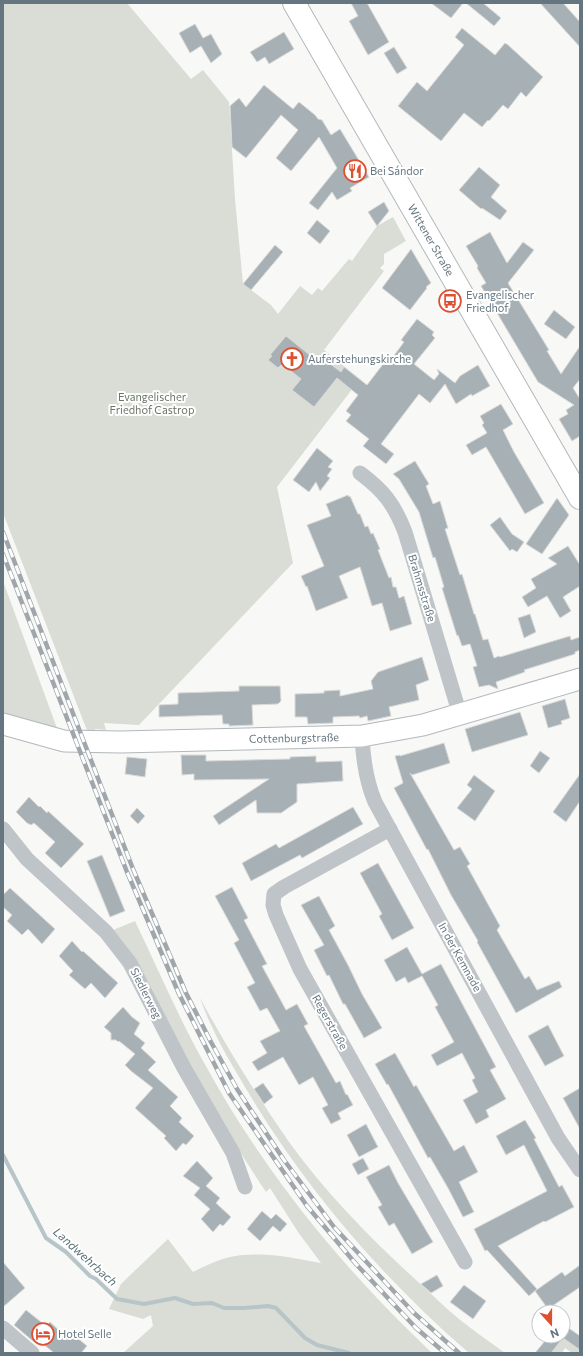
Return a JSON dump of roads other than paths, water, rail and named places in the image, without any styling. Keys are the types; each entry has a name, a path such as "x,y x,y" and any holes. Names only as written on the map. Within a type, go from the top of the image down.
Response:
{"main road":[{"name":"Wittener Straße","path":"294,3 580,498"}],"street":[{"name":"Brahmsstraße","path":"360,473 377,486 388,499 399,519 409,545 460,715"},
{"name":"Cottenburgstraße","path":"3,724 64,741 120,742 362,736 423,725 580,679"},
{"name":"In der Kemnade","path":"362,736 362,752 369,788 375,802 558,1138 580,1170"},
{"name":"Siedlerweg","path":"3,829 27,859 106,932 130,962 184,1068 233,1153 245,1187"},
{"name":"Regerstraße","path":"390,829 284,887 274,894 273,905 300,969 465,1262"},
{"path":"3,1328 32,1353"}],"waterway":[{"name":"Landwehrbach","path":"3,1155 46,1238 66,1252 90,1276 96,1279 117,1299 144,1304 175,1298 193,1304 212,1303 224,1308 268,1306 276,1308 305,1338 317,1345 349,1353"}],"railway":[{"path":"3,532 133,869 186,993 237,1089 284,1160 334,1227 414,1313 459,1353"},
{"path":"3,554 127,872 179,994 229,1093 307,1206 356,1264 416,1328 445,1353"}],"place":[{"name":"Bei Sándor","path":"355,171"},
{"name":"Evangelischer Friedhof","path":"450,301"},
{"name":"Auferstehungskirche","path":"292,359"},
{"name":"Hotel Selle","path":"43,1334"}],"park label":[{"name":"Evangelischer Friedhof Castrop","path":"152,403"}]}
